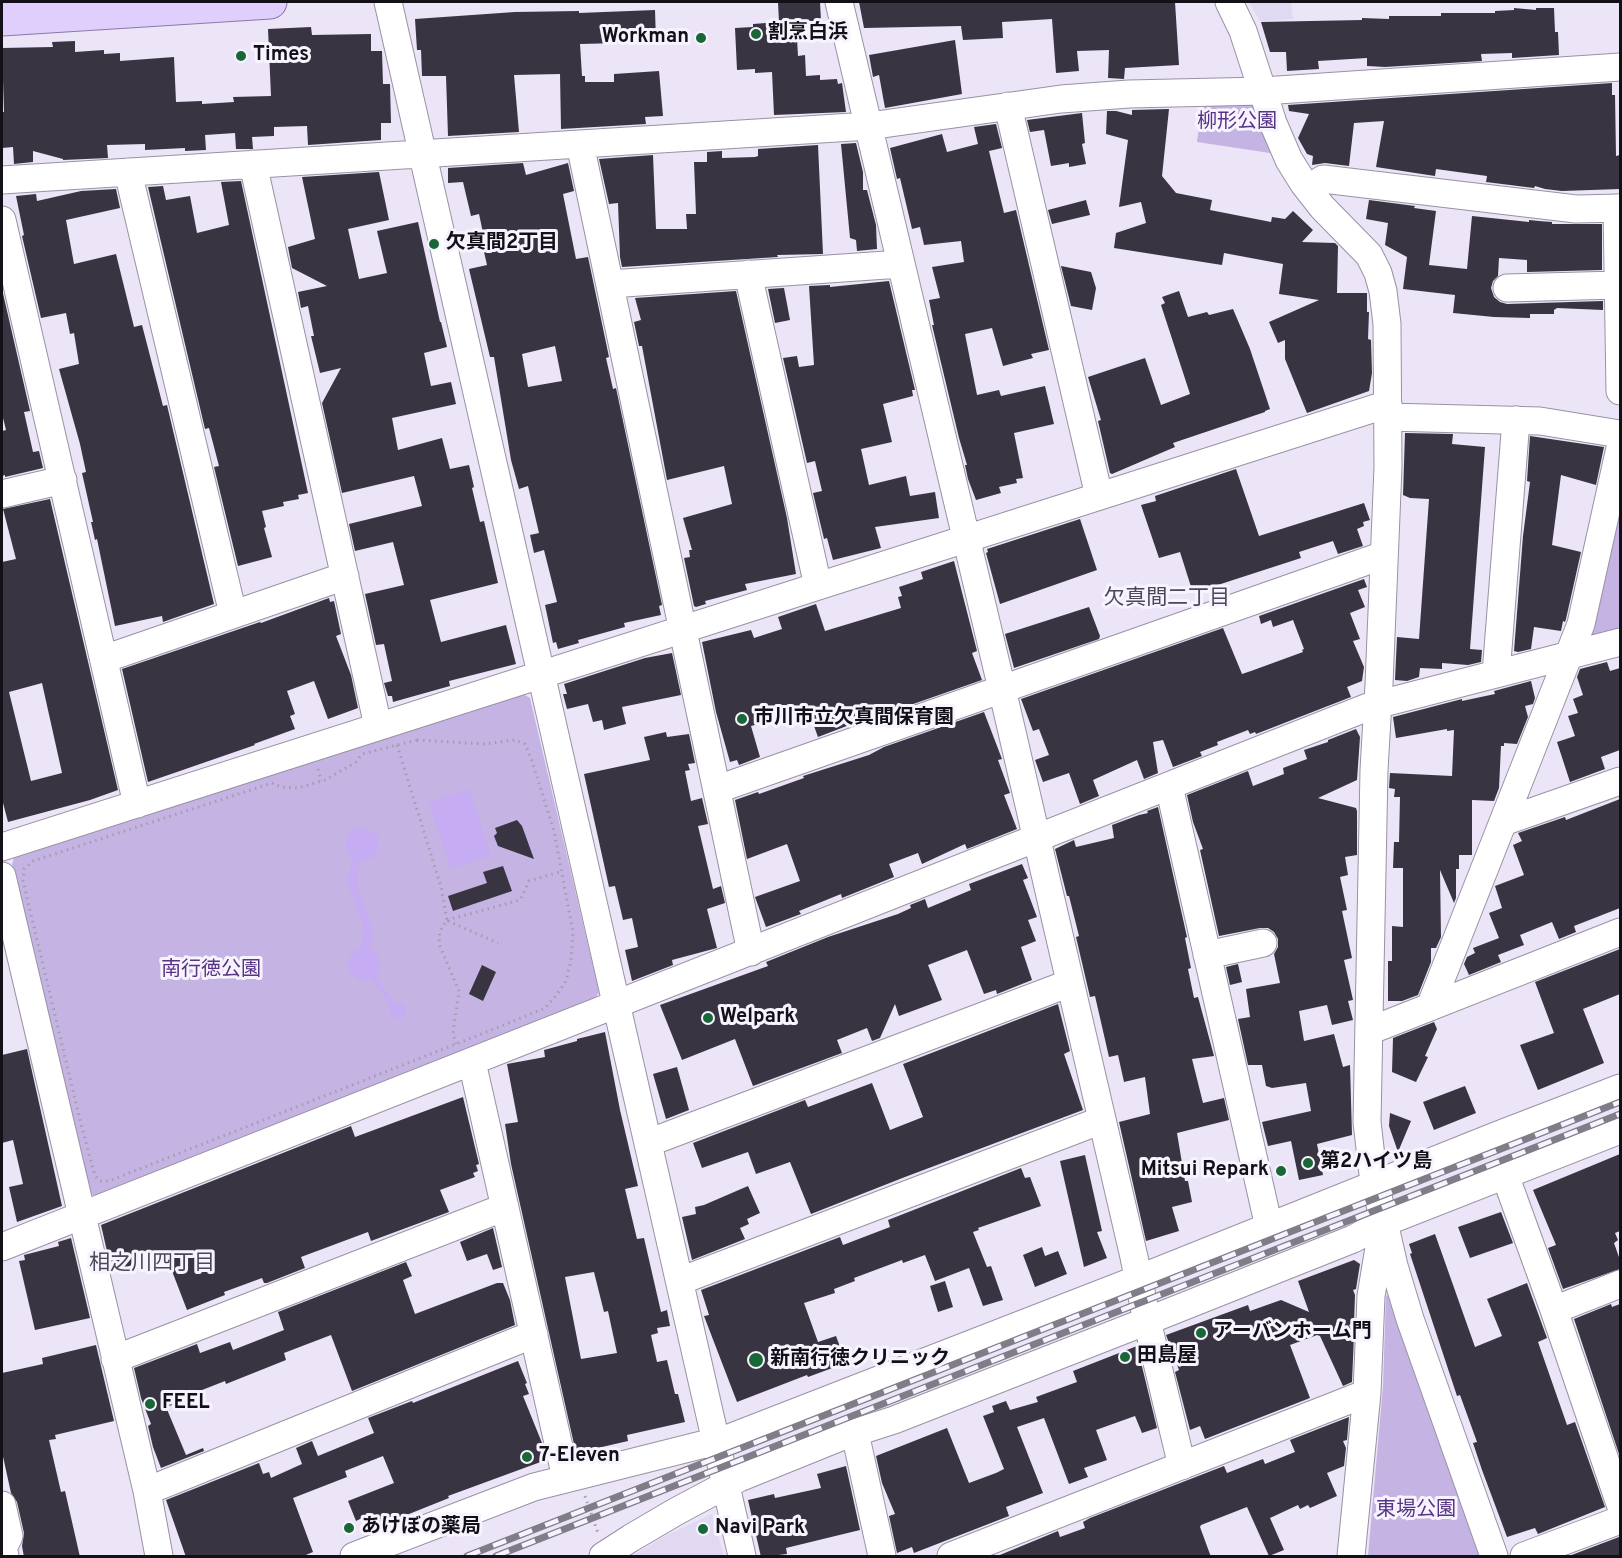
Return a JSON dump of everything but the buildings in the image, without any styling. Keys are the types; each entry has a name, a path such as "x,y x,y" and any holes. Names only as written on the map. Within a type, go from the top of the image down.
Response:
{"main road":[{"path":"2,19 270,2"}],"street":[{"path":"388,2 742,1557"},
{"path":"839,2 1002,689 1182,1466"},
{"path":"1229,2 1245,36 1279,138 1295,169 1328,214 1360,244 1378,273 1383,291 1387,324 1388,410 1374,770 1367,1122 1383,1223 1407,1310 1494,1557"},
{"path":"2,180 869,126 1061,99 1130,94 1263,91 1620,67"},
{"path":"1008,106 1099,496"},
{"path":"580,144 751,952"},
{"path":"253,164 378,726"},
{"path":"128,172 233,614"},
{"path":"1308,189 1323,179 1576,209 1619,208 1620,391"},
{"path":"2,220 137,804"},
{"path":"610,284 901,264"},
{"path":"748,274 818,586"},
{"path":"1507,288 1618,285"},
{"path":"2,847 1099,496 1388,410 1540,421 1620,434"},
{"path":"1496,674 1516,420"},
{"path":"1430,1007 1581,624 1620,448"},
{"path":"2,494 63,480"},
{"path":"718,789 1384,555"},
{"path":"104,658 345,576"},
{"path":"2,1247 464,1053 617,1005 1378,705 1620,642"},
{"path":"1503,822 1620,781"},
{"path":"1169,786 1269,1227"},
{"path":"2,876 147,1491 159,1557"},
{"path":"1369,1031 1620,932"},
{"path":"1207,955 1263,943"},
{"path":"648,1143 1070,983"},
{"path":"464,1053 572,1476"},
{"path":"354,1557 534,1486 716,1442 1138,1280 1620,1088"},
{"path":"680,1281 1102,1120"},
{"path":"604,1556 726,1484 855,1432 894,1420 1147,1321 1353,1239 1383,1223 1620,1130"},
{"path":"1504,1175 1554,1310 1620,1504"},
{"path":"116,1359 505,1207"},
{"path":"1346,1555 1367,1393 1371,1296 1383,1223"},
{"path":"1554,1310 1620,1284"},
{"path":"147,1491 534,1334"},
{"path":"951,1557 1367,1393"},
{"path":"855,1432 882,1557"},
{"path":"2,1505 9,1536 3,1552"},
{"path":"1524,1557 1620,1520"}],"path":[{"path":"417,740 485,744 515,740 525,744 531,758 554,831 561,872 573,932 571,960 566,981 545,1008 464,1053 109,1181 100,1181 95,1176 23,881 24,869 33,861 272,783 281,787 298,788 325,780 356,762 362,754 397,745 417,740"},
{"path":"397,745 441,887 447,920"},
{"path":"464,1053 453,1033 459,991 439,944 440,931 447,920 520,900 529,881 572,869"},
{"path":"447,920 498,943"},
{"path":"572,1476 604,1556"}],"shaded area":[{"path":"1249,2 1291,2 1293,19 1260,21"},
{"path":"469,789 491,856 451,869 429,802"},
{"path":"360,827 376,834 379,841 376,855 361,861 357,886 372,931 370,949 376,953 380,961 380,969 376,977 394,1002 403,1004 406,1010 404,1016 399,1019 389,1014 390,1005 372,980 360,980 353,976 347,964 354,950 361,948 363,936 363,925 347,881 353,859 346,847 349,833"},
{"name":"Navi Park","path":"712,1514 724,1556 632,1556 665,1536"}],"green space":[{"name":"柳形公園","path":"1213,99 1256,103 1272,150 1270,153 1197,142 1201,110"},
{"path":"1620,512 1620,634 1587,643 1594,624"},
{"name":"南行徳公園","path":"523,694 530,698 599,992 595,999 96,1197 90,1193 12,864 14,858"},
{"name":"東場公園","path":"1388,1295 1479,1556 1368,1556 1383,1386 1386,1296"}],"railway":[{"path":"467,1556 1620,1102"},
{"path":"496,1556 1620,1114"}],"place":[{"name":"割烹白浜","path":"756,34"},
{"name":"Workman","path":"701,38"},
{"name":"Times","path":"241,56"},
{"name":"欠真間2丁目","path":"434,244"},
{"name":"市川市立欠真間保育園","path":"742,719"},
{"name":"Welpark","path":"708,1018"},
{"name":"第2ハイツ島","path":"1308,1163"},
{"name":"Mitsui Repark","path":"1281,1171"},
{"name":"アーバンホーム門","path":"1201,1333"},
{"name":"田島屋","path":"1125,1357"},
{"name":"新南行徳クリニック","path":"756,1360"},
{"name":"FEEL","path":"150,1404"},
{"name":"7-Eleven","path":"527,1457"},
{"name":"あけぼの薬局","path":"349,1528"},
{"name":"Navi Park","path":"703,1529"}],"district":[{"name":"欠真間二丁目","path":"1167,600"},
{"name":"相之川四丁目","path":"152,1265"}]}
